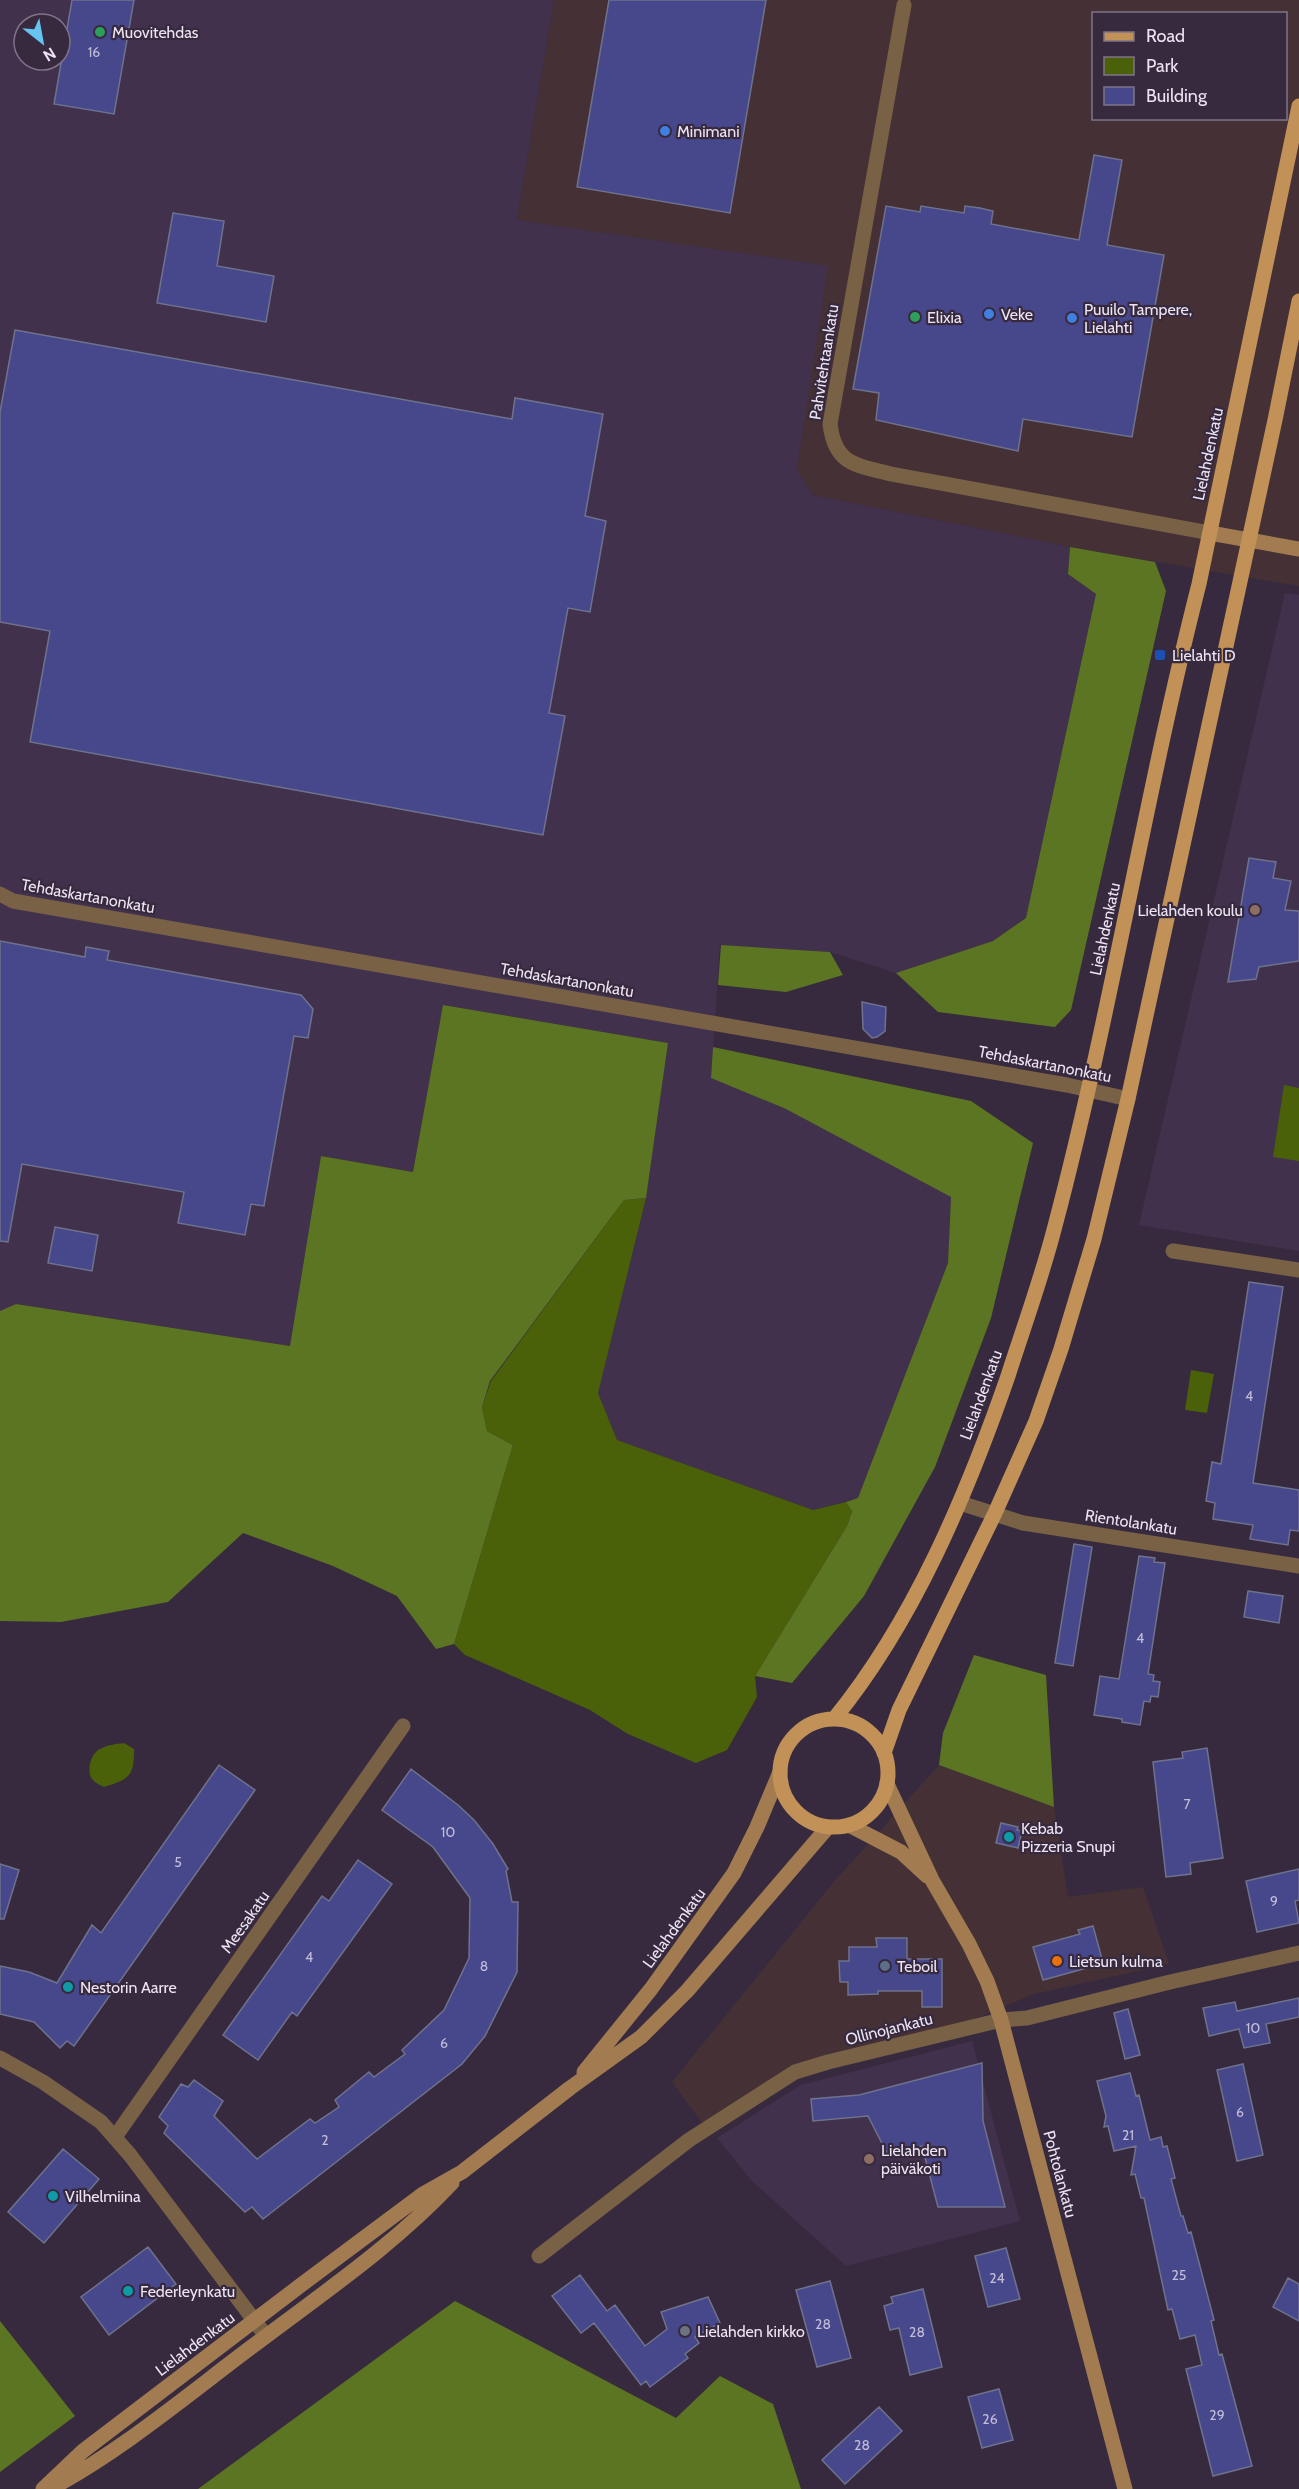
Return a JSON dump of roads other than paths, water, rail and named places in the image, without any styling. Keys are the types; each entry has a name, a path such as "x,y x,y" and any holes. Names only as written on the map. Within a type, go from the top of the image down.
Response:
{"main road":[{"name":"Lielahdenkatu","path":"834,1719 878,1660 895,1632 960,1503 997,1406 1055,1228 1088,1089 1180,660 1210,533 1299,106"},
{"path":"884,1753 899,1710 995,1513 1036,1421 1094,1239 1128,1099 1299,301"},
{"path":"1210,533 1299,549"},
{"path":"834,1719 848,1720 866,1729 880,1744 884,1753 888,1763 884,1794 874,1810 849,1825 828,1827 817,1824 797,1813 784,1794 780,1772 783,1753 794,1736 809,1725 834,1719"},
{"name":"Lielahdenkatu","path":"570,2088 651,1989 734,1874 780,1772"},
{"name":"Pohtolankatu","path":"887,1784 932,1880 969,1944 987,1982 1001,2020 1125,2489"},
{"name":"Pohtolankatu","path":"849,1825 901,1852 932,1880"},
{"name":"Lielahdenkatu","path":"43,2489 83,2451 423,2194 462,2172 570,2088 641,2037 687,1990 828,1827"},
{"name":"Lielahdenkatu","path":"50,2489 93,2465 349,2274 430,2206 462,2172"}],"street":[{"name":"Pahvitehtaankatu","path":"904,5 830,424 832,442 846,460 880,471 1210,533"},
{"name":"Tehdaskartanonkatu","path":"0,894 13,901 36,906 1088,1089 1128,1099"},
{"path":"1173,1251 1299,1270"},
{"name":"Rientolankatu","path":"960,1503 1023,1523 1299,1566"},
{"name":"Meesakatu","path":"115,2137 403,1726"},
{"name":"Ollinojankatu","path":"539,2256 689,2140 768,2087 795,2072 1001,2020 1027,2018 1299,1953"},
{"path":"0,2058 50,2087 101,2122 115,2137 266,2336"}],"place":[{"name":"Muovitehdas","path":"100,32"},
{"name":"Minimani","path":"665,131"},
{"name":"Veke","path":"989,314"},
{"name":"Elixia","path":"915,317"},
{"name":"Puuilo Tampere, Lielahti","path":"1072,318"},
{"name":"Lielahti D","path":"1160,655"},
{"name":"Lielahden koulu","path":"1255,910"},
{"name":"Kebab Pizzeria Snupi","path":"1009,1837"},
{"name":"Lietsun kulma","path":"1057,1961"},
{"name":"Teboil","path":"885,1966"},
{"name":"Nestorin Aarre","path":"68,1987"},
{"name":"Lielahden päiväkoti","path":"869,2159"},
{"name":"Vilhelmiina","path":"53,2196"},
{"name":"Federleynkatu","path":"128,2291"},
{"name":"Lielahden kirkko","path":"685,2331"}]}
